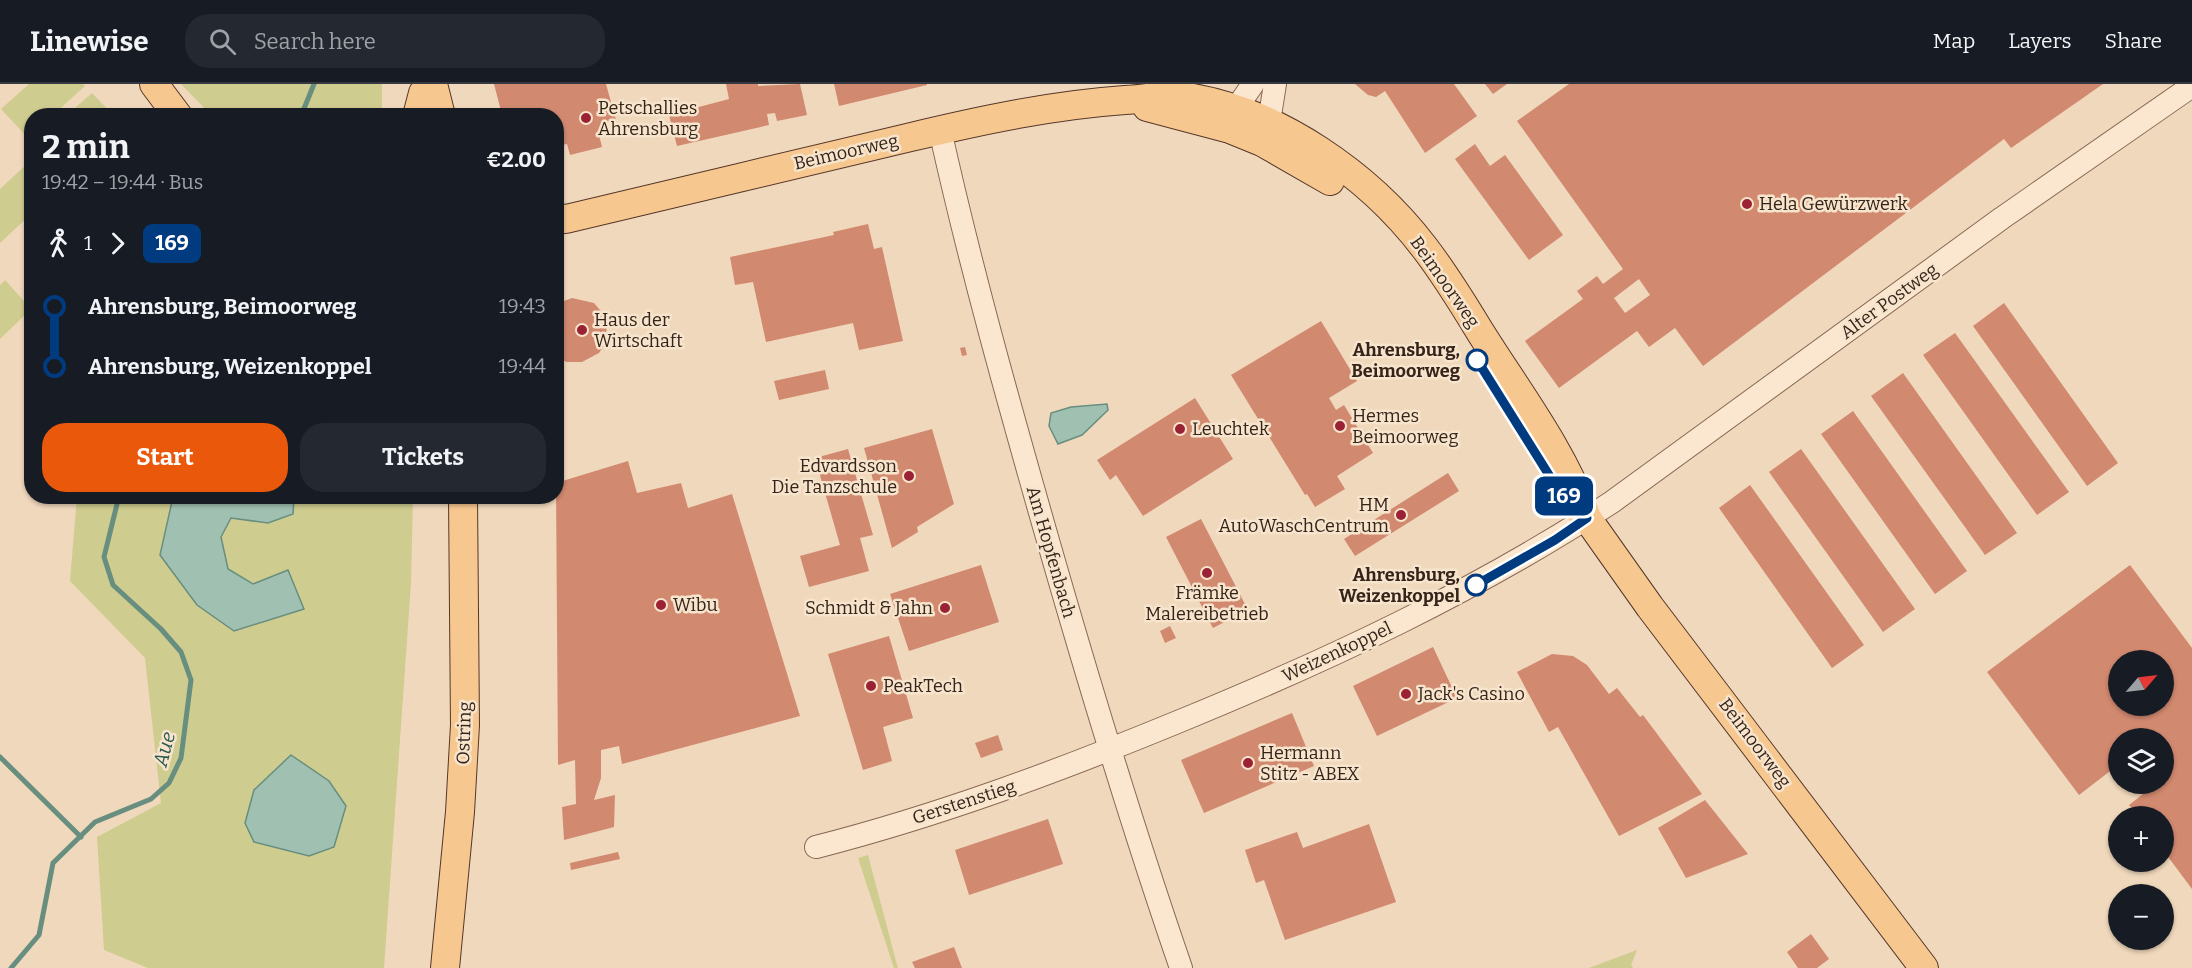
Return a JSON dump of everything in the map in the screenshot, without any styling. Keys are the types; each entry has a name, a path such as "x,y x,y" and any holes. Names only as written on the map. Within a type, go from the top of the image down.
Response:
{"main road":[{"path":"154,84 172,108"},
{"name":"Beimoorweg","path":"564,220 940,130 1092,101 1128,100 1162,95 1189,98 1232,120 1312,147 1348,173 1387,206 1423,246 1455,292 1574,480 1587,518 1650,607 1924,968"},
{"name":"Ostring","path":"445,968 460,823 465,725 463,504"}],"street":[{"path":"1232,120 1253,84"},
{"path":"1266,132 1275,84"},
{"name":"Alter Postweg","path":"1587,518 2021,205 2192,86"},
{"name":"Am Hopfenbach","path":"940,130 1002,378 1109,750 1181,968"},
{"name":"Weizenkoppel","path":"1109,750 1363,642 1484,580 1555,540 1587,518"},
{"name":"Gerstenstieg","path":"816,847 960,804 1072,766 1109,750"}],"shaded area":[{"path":"29,84 83,84 85,86 61,108 24,108 24,134 1,109"},
{"path":"181,84 382,84 382,108 204,108"},
{"path":"92,93 106,108 75,108"},
{"path":"24,167 24,221 0,243 0,189"},
{"path":"5,280 24,301 24,316 0,339 0,285"},
{"path":"1107,404 1108,410 1082,435 1058,444 1049,426 1051,413 1071,407"},
{"path":"76,504 171,504 160,555 275,617 303,609 227,569 221,537 231,517 268,523 293,514 294,504 413,504 411,583 384,968 148,968 104,950 97,837 161,803 145,658 70,581","holes":["255,842 334,847 308,856"]},
{"path":"171,504 294,504 293,514 268,523 231,518 221,537 228,569 253,584 288,570 304,609 234,631 197,605 160,555"},
{"path":"291,755 329,781 346,806 334,847 309,856 254,842 245,823 254,790"},
{"path":"868,855 898,968 894,968 858,858"},
{"path":"1637,950 1631,965 1633,968 1589,968"}],"building":[{"name":"Petschallies Ahrensburg","path":"494,84 606,84 616,120 607,122 610,133 599,135 602,147 570,155 567,144 564,145 564,108 500,108"},
{"path":"726,84 758,84 758,86 800,84 807,115 777,121 775,113 767,114 769,125 677,146 669,115 729,99"},
{"path":"834,84 927,84 927,85 839,106"},
{"path":"1355,84 1454,84 1477,116 1425,153 1385,91 1376,97 1368,95"},
{"path":"1485,84 1507,84 1493,94"},
{"name":"Hela Gewürzwerk","path":"1569,84 2103,84 2011,148 2004,139 1703,366 1675,328 1649,347 1637,331 1559,388 1525,341 1583,299 1577,291 1597,276 1603,284 1623,269 1517,121","holes":["1639,279 1650,295 1625,313 1614,298"]},
{"path":"1475,144 1490,166 1505,155 1563,235 1529,260 1455,159"},
{"path":"868,224 874,249 882,247 903,341 859,350 853,323 766,342 753,282 735,285 730,257 834,235 833,232"},
{"name":"Haus der Wirtschaft","path":"572,298 594,303 605,316 607,325 605,344 599,353 582,362 564,361 564,301"},
{"path":"2004,303 2118,463 2087,486 1973,326"},
{"path":"1321,321 1357,381 1329,398 1336,410 1344,405 1373,453 1337,476 1345,489 1315,507 1307,494 1305,495 1231,375"},
{"path":"1955,333 2069,492 2037,515 1923,355"},
{"path":"965,347 967,355 962,356 960,348"},
{"path":"825,370 829,389 779,400 774,381"},
{"path":"1903,373 2017,533 1985,555 1871,396"},
{"name":"Leuchtek","path":"1195,398 1233,459 1143,516 1116,475 1110,480 1097,460"},
{"path":"1853,411 1967,571 1935,594 1821,434"},
{"name":"Edvardsson Die Tanzschule","path":"932,429 954,504 917,527 918,532 892,548 864,448"},
{"path":"848,449 873,535 860,538 869,571 809,587 800,556 840,545 815,458"},
{"path":"1801,449 1915,609 1883,632 1769,472"},
{"name":"Wibu","path":"628,461 637,493 681,483 688,508 732,494 800,716 622,764 619,746 601,750 601,778 594,800 615,795 614,827 564,840 562,807 576,804 575,760 558,765 556,504 564,504 564,481"},
{"name":"HM AutoWaschCentrum","path":"1448,473 1459,491 1355,556 1344,539"},
{"path":"1750,485 1864,645 1832,668 1719,508"},
{"name":"Främke Malereibetrieb","path":"1201,519 1248,610 1213,628 1166,537"},
{"name":"Schmidt & Jahn","path":"981,565 999,622 909,651 890,594"},
{"path":"2130,565 2192,648 2192,889 2174,865 2174,806 2129,805 2143,794 2174,794 2174,728 2108,728 2108,773 2079,795 1987,672"},
{"path":"1170,626 1176,638 1165,643 1160,631"},
{"name":"PeakTech","path":"889,636 913,718 883,727 892,761 863,770 828,654"},
{"name":"Jack's Casino","path":"1433,647 1457,698 1377,736 1353,686"},
{"path":"1552,654 1573,656 1587,665 1609,694 1617,688 1640,717 1643,715 1702,794 1619,836 1558,727 1549,732 1517,672"},
{"name":"Hermann Stitz - ABEX","path":"1292,713 1314,766 1204,813 1181,760"},
{"path":"998,735 1003,750 981,758 975,743"},
{"path":"1705,800 1748,854 1686,878 1658,828"},
{"path":"1048,819 1063,864 969,895 955,850"},
{"path":"1369,824 1396,902 1285,940 1264,880 1256,883 1245,850 1297,832 1303,848"},
{"path":"618,852 620,859 571,870 570,863"},
{"path":"1811,934 1829,959 1817,968 1798,968 1787,952"},
{"path":"954,947 962,968 915,968 912,962"}],"waterway":[{"name":"Aue","path":"304,108 314,84"},
{"name":"Aue","path":"11,968 39,935 53,863 95,822 151,799 169,783 181,758 191,680 181,652 161,629 113,585 104,557 117,504"},
{"path":"0,757 81,837"}],"bus line":[{"name":"169","path":"1476,585 1555,540 1587,518 1559,491 1477,360"}],"place":[{"name":"Petschallies Ahrensburg","path":"586,118"},
{"name":"Hela Gewürzwerk","path":"1747,204"},
{"name":"Haus der Wirtschaft","path":"582,330"},
{"name":"Ahrensburg, Beimoorweg","path":"1477,360"},
{"name":"Hermes Beimoorweg","path":"1340,426"},
{"name":"Leuchtek","path":"1180,429"},
{"name":"Edvardsson Die Tanzschule","path":"909,476"},
{"name":"HM AutoWaschCentrum","path":"1401,515"},
{"name":"Främke Malereibetrieb","path":"1207,573"},
{"name":"Ahrensburg, Weizenkoppel","path":"1476,585"},
{"name":"Wibu","path":"661,605"},
{"name":"Schmidt & Jahn","path":"945,608"},
{"name":"PeakTech","path":"871,686"},
{"name":"Jack's Casino","path":"1406,694"},
{"name":"Hermann Stitz - ABEX","path":"1248,763"}]}
